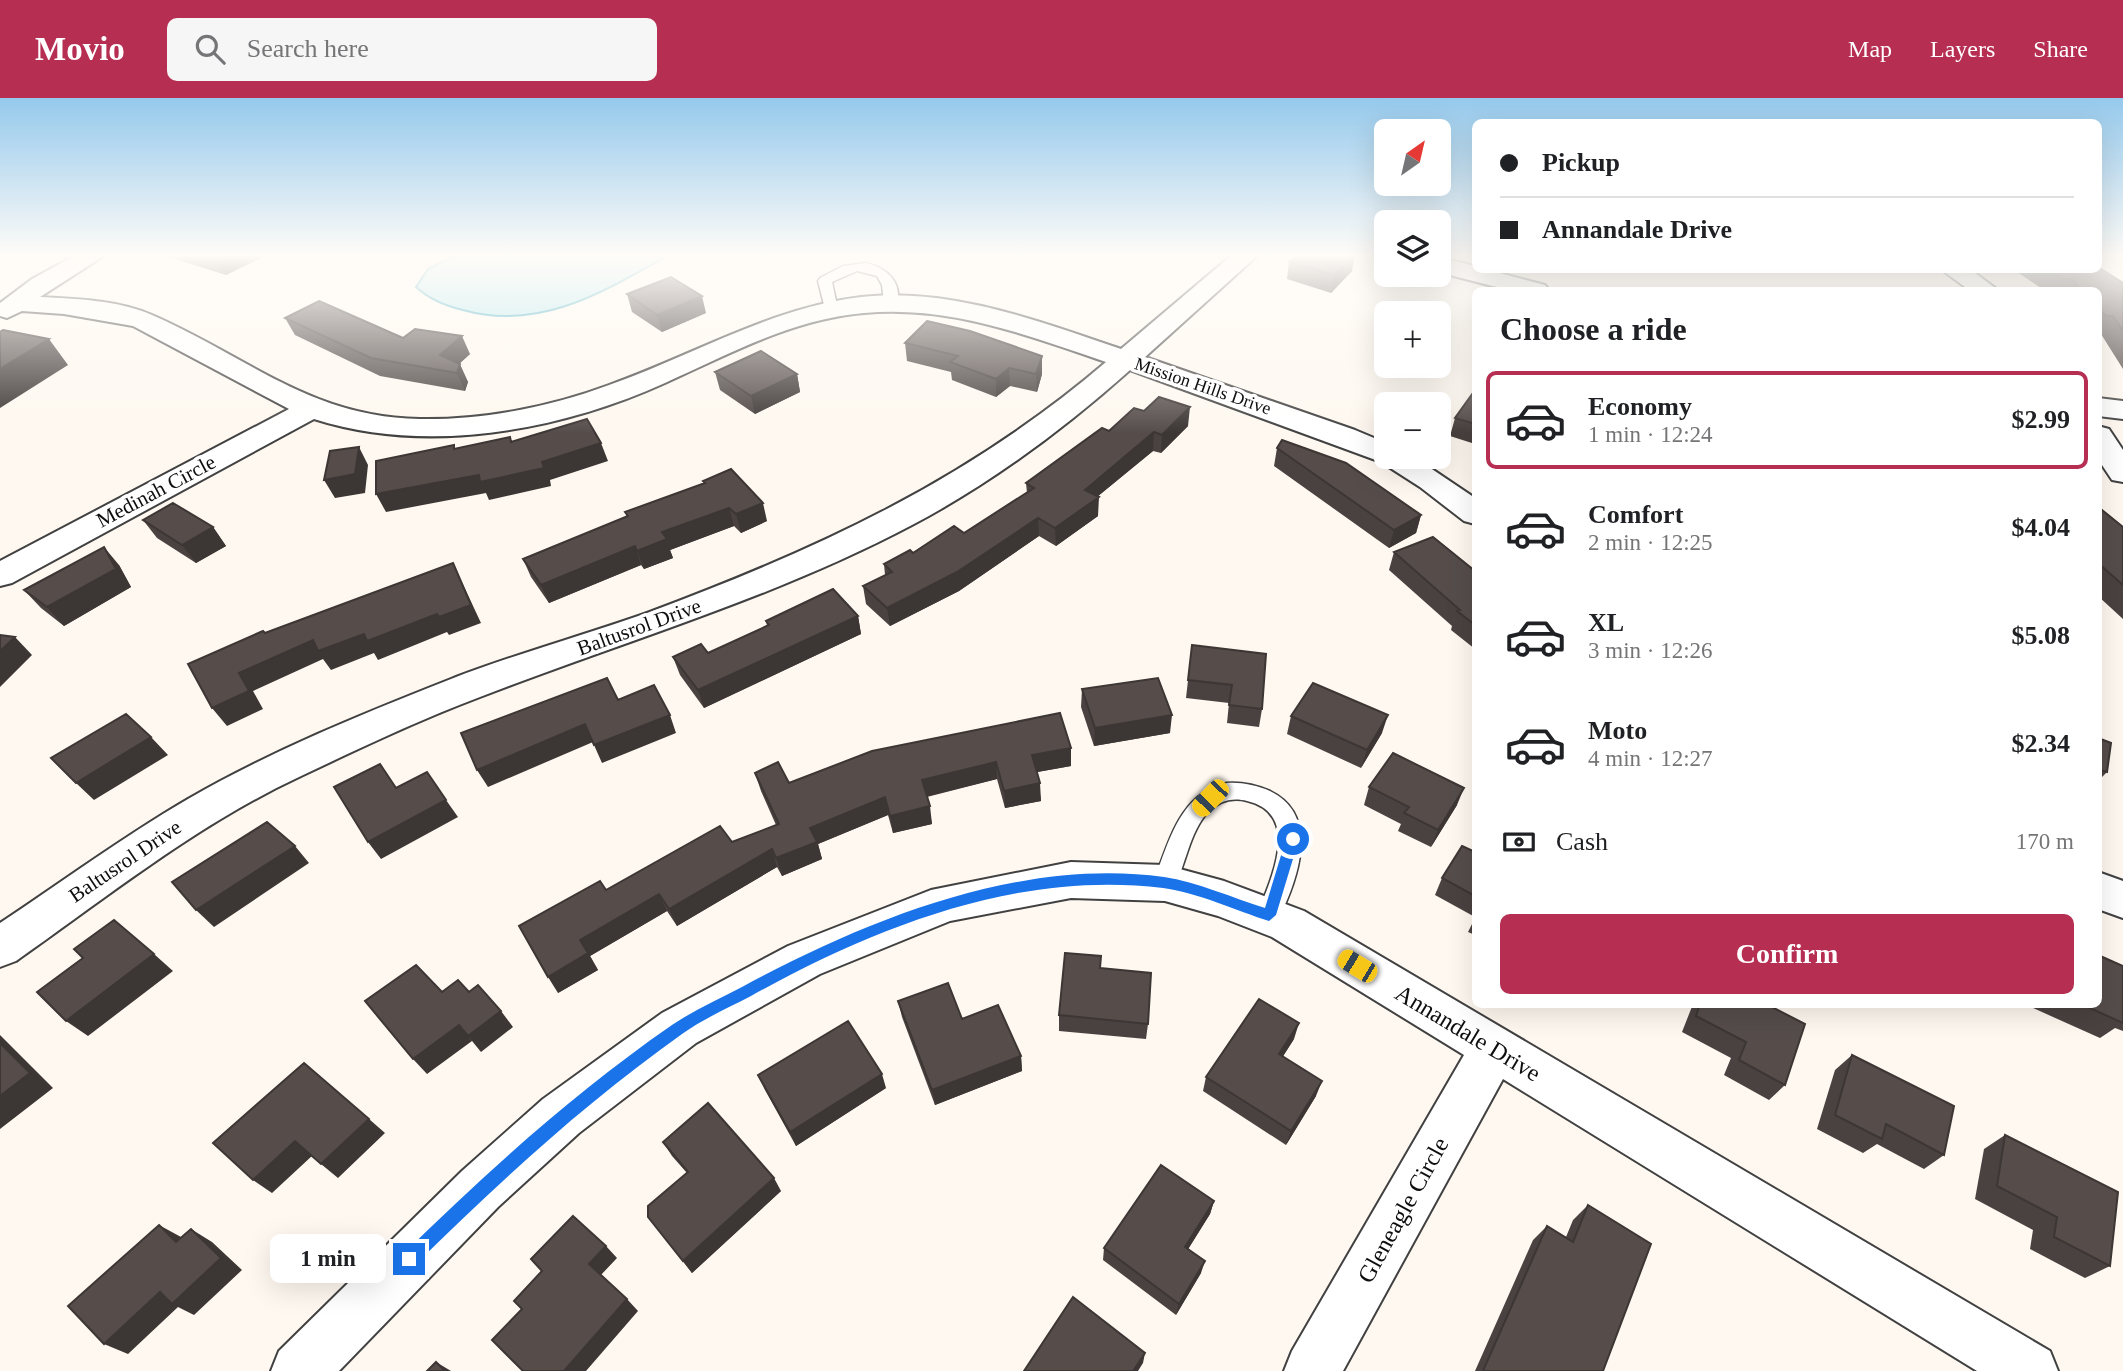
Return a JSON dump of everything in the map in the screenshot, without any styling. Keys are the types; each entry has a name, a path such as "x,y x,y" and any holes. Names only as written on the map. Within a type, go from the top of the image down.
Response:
{"street":[{"name":"Mission Hills Drive","path":"122,314 142,320 312,408 350,421 401,426 460,426 525,418 616,395 753,333 816,314"},
{"name":"Mission Hills Drive","path":"981,314 1006,319 1128,360 1331,431 1374,449"},
{"name":"Baltusrol Drive","path":"0,947 190,818 282,766 454,693 657,622 750,586 900,518 1019,445 1128,360 1179,314"},
{"path":"2102,407 2123,410"},
{"name":"Medinah Circle","path":"0,575 312,408"},
{"path":"2102,441 2123,473"},
{"path":"1413,469 1472,512"},
{"name":"Annandale Drive","path":"299,1371 480,1189 561,1116 679,1028 804,960 946,903 1071,880 1165,883 1269,915 2030,1371"},
{"path":"2102,892 2123,900"},
{"name":"Gleneagle Circle","path":"1312,1371 1494,1049"}],"lane":[{"path":"1165,883 1197,811 1210,798 1224,791 1242,791 1278,806 1287,817 1293,839 1269,915"}],"water":[{"path":"488,314 529,314 519,316"}],"building":[{"path":"292,314 349,314 403,338 415,329 462,336 440,355 460,364 457,373 371,358 285,318"},
{"path":"2104,314 2123,314 2123,331 2113,316"},
{"path":"927,321 970,331 1042,356 1036,374 1009,368 996,379 950,362 958,356 905,343"},
{"path":"3,330 49,339 0,369 0,332"},
{"path":"761,351 797,374 751,396 715,372"},
{"path":"1472,394 1472,423 1455,418"},
{"path":"1159,397 1190,407 1162,435 1154,432 1085,490 1099,497 1055,528 1038,518 957,572 887,608 863,586 892,572 884,564 910,550 913,553 954,526 964,533 1034,488 1026,483 1102,428 1109,431 1134,408 1144,411"},
{"path":"587,419 601,443 542,462 544,468 480,482 479,475 376,494 376,461 510,437 511,442"},
{"path":"1282,440 1346,463 1421,515 1394,530 1277,448"},
{"path":"359,447 355,474 324,480 330,451"},
{"path":"731,469 763,503 736,514 729,508 662,532 667,539 637,551 635,546 541,585 523,559 628,516 625,512 705,483 703,481"},
{"path":"173,503 213,527 182,545 143,520"},
{"path":"2102,510 2123,527 2123,585 2102,567"},
{"path":"1433,537 1472,569 1472,623 1457,611 1460,610 1394,552"},
{"path":"104,547 116,569 47,607 24,590"},
{"path":"453,563 471,605 439,617 437,614 367,641 364,634 318,651 313,640 239,673 249,691 212,708 188,664 263,631 265,633"},
{"path":"833,589 858,616 698,690 673,657 701,644 708,653 769,625 766,621"},
{"path":"0,635 15,637 0,651"},
{"path":"1192,645 1266,654 1262,709 1229,705 1232,685 1188,680"},
{"path":"607,678 618,700 654,685 670,715 594,745 585,724 477,770 461,733"},
{"path":"1158,678 1172,715 1095,728 1082,689"},
{"path":"1313,683 1388,715 1367,750 1291,716"},
{"path":"1060,713 1071,748 1032,755 1040,783 1004,791 996,762 922,780 930,806 890,816 885,797 810,828 817,842 776,858 772,849 669,909 659,894 580,940 588,953 548,977 519,926 600,881 606,890 720,826 732,842 779,824 755,773 778,762 789,783 872,751"},
{"path":"126,714 151,737 76,783 51,758"},
{"path":"2102,740 2111,743 2107,772 2102,770"},
{"path":"1393,753 1464,788 1438,830 1404,813 1409,807 1369,787"},
{"path":"380,764 396,788 427,772 446,800 368,842 334,787"},
{"path":"267,822 295,846 196,910 172,882"},
{"path":"1462,846 1472,851 1472,894 1442,878"},
{"path":"114,920 154,954 66,1021 37,992 83,958 74,949"},
{"path":"1065,953 1101,956 1100,968 1151,973 1148,1024 1059,1015"},
{"path":"2102,957 2123,966 2123,1023 2090,1008 2102,1008"},
{"path":"416,965 442,992 458,980 469,992 478,985 501,1011 468,1036 459,1025 413,1059 365,1001"},
{"path":"948,983 962,1019 998,1005 1021,1056 932,1090 898,1001"},
{"path":"1259,999 1299,1023 1279,1054 1322,1081 1291,1131 1206,1077"},
{"path":"1699,1008 1774,1008 1805,1024 1785,1085 1739,1060 1746,1042 1696,1016"},
{"path":"848,1021 882,1074 790,1132 758,1075"},
{"path":"0,1043 30,1073 0,1096"},
{"path":"1852,1055 1954,1106 1944,1155 1886,1124 1882,1139 1835,1115"},
{"path":"304,1063 369,1119 321,1164 295,1141 253,1180 213,1143"},
{"path":"708,1103 774,1178 683,1261 648,1217 648,1206 688,1172 663,1142"},
{"path":"2005,1135 2118,1192 2110,1266 2054,1237 2057,1217 1997,1186"},
{"path":"1161,1165 1214,1201 1185,1247 1205,1261 1179,1304 1104,1248"},
{"path":"1588,1205 1651,1244 1603,1371 1483,1371 1547,1226 1573,1242"},
{"path":"573,1216 606,1246 589,1264 627,1299 564,1371 523,1371 492,1340 522,1309 514,1301 542,1271 531,1259"},
{"path":"159,1225 176,1242 191,1229 221,1258 172,1304 160,1292 104,1344 68,1306"},
{"path":"1073,1297 1145,1353 1133,1371 1024,1371"},
{"path":"436,1362 445,1371 427,1371"}],"route":[{"path":"409,1259 480,1189 561,1116 679,1028 804,960 946,903 1071,880 1165,883 1269,915 1293,839"}]}
